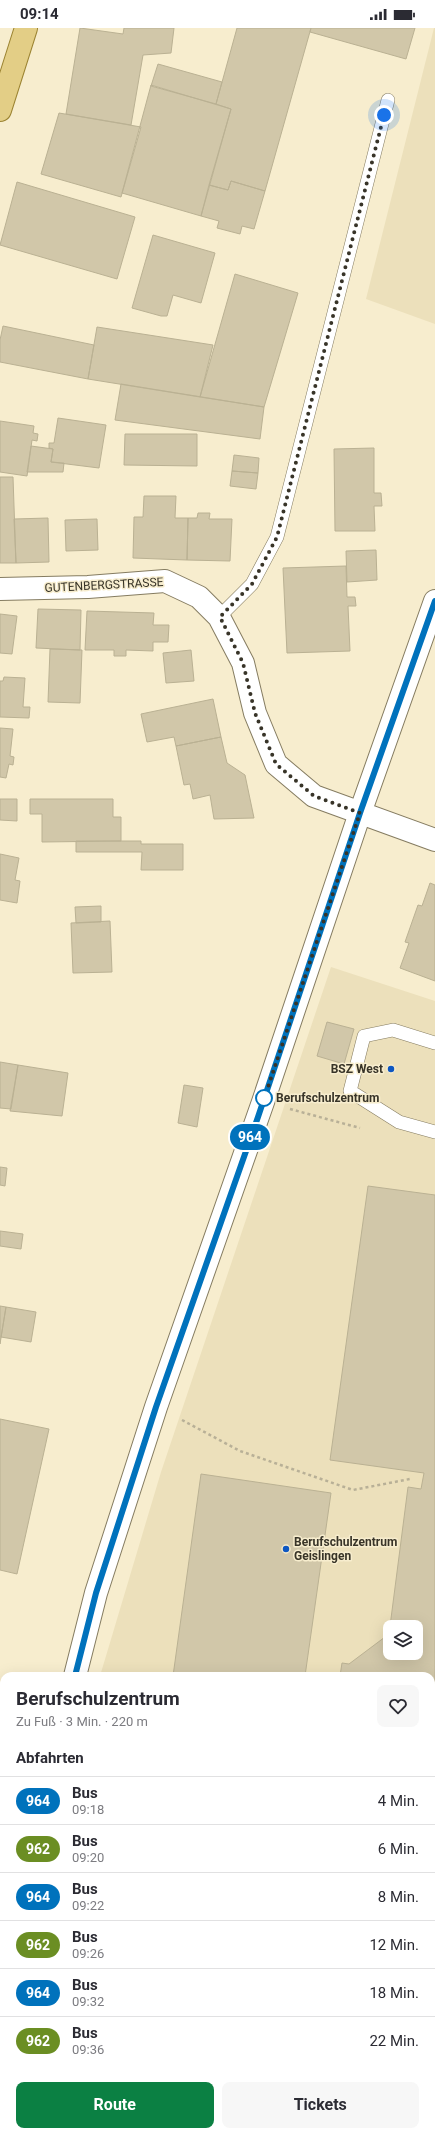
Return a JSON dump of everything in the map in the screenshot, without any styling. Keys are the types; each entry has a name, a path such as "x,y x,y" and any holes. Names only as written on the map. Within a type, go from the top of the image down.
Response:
{"main road":[{"path":"2,98 26,28"},
{"name":"GUTENBERGSTRASSE","path":"0,589 88,587 165,581 199,597 220,617 243,663 255,713 276,764 314,796 435,840"},
{"path":"76,1672 96,1593 156,1407 263,1102 360,813 435,601"}],"lane":[{"path":"220,617 252,584 277,537 388,100"},
{"path":"435,1043 394,1030 364,1036 350,1091 399,1122 435,1132"}],"path":[{"path":"263,1102 372,1131 399,1122"},
{"path":"156,1407 240,1451 354,1490 410,1479"}],"shaded area":[{"path":"435,28 435,324 366,299"},
{"name":"Berufschulzentrum Geislingen","path":"331,967 435,1001 435,1672 101,1672 161,1472"}],"building":[{"path":"80,28 123,34 124,28 174,28 171,53 143,55 131,125 66,114"},
{"path":"237,28 311,28 265,191 231,181 228,190 209,185 231,109 216,104"},
{"path":"311,28 415,28 406,59 310,32"},
{"path":"158,64 222,82 216,104 151,86"},
{"path":"151,85 231,109 201,216 122,193"},
{"path":"59,113 141,127 121,197 41,174"},
{"path":"231,181 265,191 254,229 242,226 240,234 217,228 219,221 201,216 209,185 228,190"},
{"path":"17,182 135,217 117,279 0,245"},
{"path":"153,235 215,253 201,303 173,295 167,316 161,316 132,308"},
{"path":"235,274 298,293 264,407 200,397"},
{"path":"3,326 94,345 88,379 0,362 0,340"},
{"path":"97,327 213,345 200,397 88,379"},
{"path":"121,384 264,407 260,439 115,420"},
{"path":"58,418 106,425 99,468 51,462 53,449 49,448 49,443 54,443"},
{"path":"0,421 34,426 33,433 38,434 37,441 32,440 27,476 0,472"},
{"path":"125,434 197,434 197,466 124,465"},
{"path":"31,446 53,449 51,462 64,463 63,472 27,472"},
{"path":"374,448 374,493 381,493 382,506 374,506 375,531 335,531 334,449"},
{"path":"234,455 259,458 258,473 232,471"},
{"path":"232,471 258,473 256,489 230,486"},
{"path":"0,477 13,477 16,563 0,563"},
{"path":"144,496 176,496 175,518 188,518 187,560 133,558 134,517 143,517"},
{"path":"198,513 210,513 209,519 232,519 230,561 187,560 188,518 197,518"},
{"path":"48,518 49,562 16,563 14,519"},
{"path":"97,519 98,550 66,551 65,520"},
{"path":"376,550 377,580 347,582 346,551"},
{"path":"346,566 347,597 355,597 356,606 348,606 350,651 287,653 283,568"},
{"path":"38,609 81,610 80,650 36,648"},
{"path":"87,611 154,613 153,625 169,625 168,642 153,642 153,651 126,650 126,656 114,656 114,650 85,650"},
{"path":"0,614 17,616 12,654 0,653"},
{"path":"50,649 82,650 80,703 48,702"},
{"path":"191,650 194,681 166,683 163,653"},
{"path":"4,677 25,678 23,707 30,707 29,718 0,717 0,681 3,681"},
{"path":"213,699 221,737 176,746 174,737 147,742 141,714"},
{"path":"0,728 13,729 10,756 14,757 13,765 9,764 6,778 0,777"},
{"path":"221,737 227,763 245,775 254,818 214,819 210,795 193,799 190,784 184,785 176,746"},
{"path":"0,799 17,799 17,821 0,820"},
{"path":"30,799 113,799 113,817 121,817 121,841 42,842 42,814 30,814"},
{"path":"76,841 141,841 141,844 183,844 183,870 141,870 142,852 76,852"},
{"path":"0,854 19,858 15,880 20,881 17,903 0,900"},
{"path":"430,883 435,885 435,981 400,968 409,943 405,942 418,905 422,906"},
{"path":"101,906 101,922 76,923 75,907"},
{"path":"110,921 112,972 73,973 71,923"},
{"path":"327,1022 354,1029 344,1064 317,1056"},
{"path":"0,1062 18,1065 11,1109 0,1108"},
{"path":"18,1065 68,1073 62,1116 10,1111"},
{"path":"184,1085 203,1088 197,1127 178,1123"},
{"path":"0,1167 7,1168 5,1186 0,1185"},
{"path":"368,1186 435,1195 435,1672 341,1672 342,1663 349,1664 383,1638 383,1660 423,1660 423,1620 391,1620 408,1487 421,1489 424,1473 330,1460"},
{"path":"0,1231 23,1234 21,1249 0,1246"},
{"path":"0,1306 6,1307 0,1344"},
{"path":"6,1307 36,1312 31,1342 1,1337"},
{"path":"0,1419 49,1429 17,1574 0,1570"},
{"path":"201,1474 331,1493 306,1672 174,1672"}],"bus line":[{"name":"964","path":"76,1672 96,1593 156,1407 258,1117 360,813 435,601"}],"place":[{"name":"BSZ West","path":"391,1069"},
{"name":"Berufschulzentrum","path":"264,1098"},
{"name":"Berufschulzentrum Geislingen","path":"286,1549"}],"route":[{"path":"264,1098 263,1102 360,813 314,796 276,764 255,713 243,663 220,617 252,584 277,537 384,115"}]}
